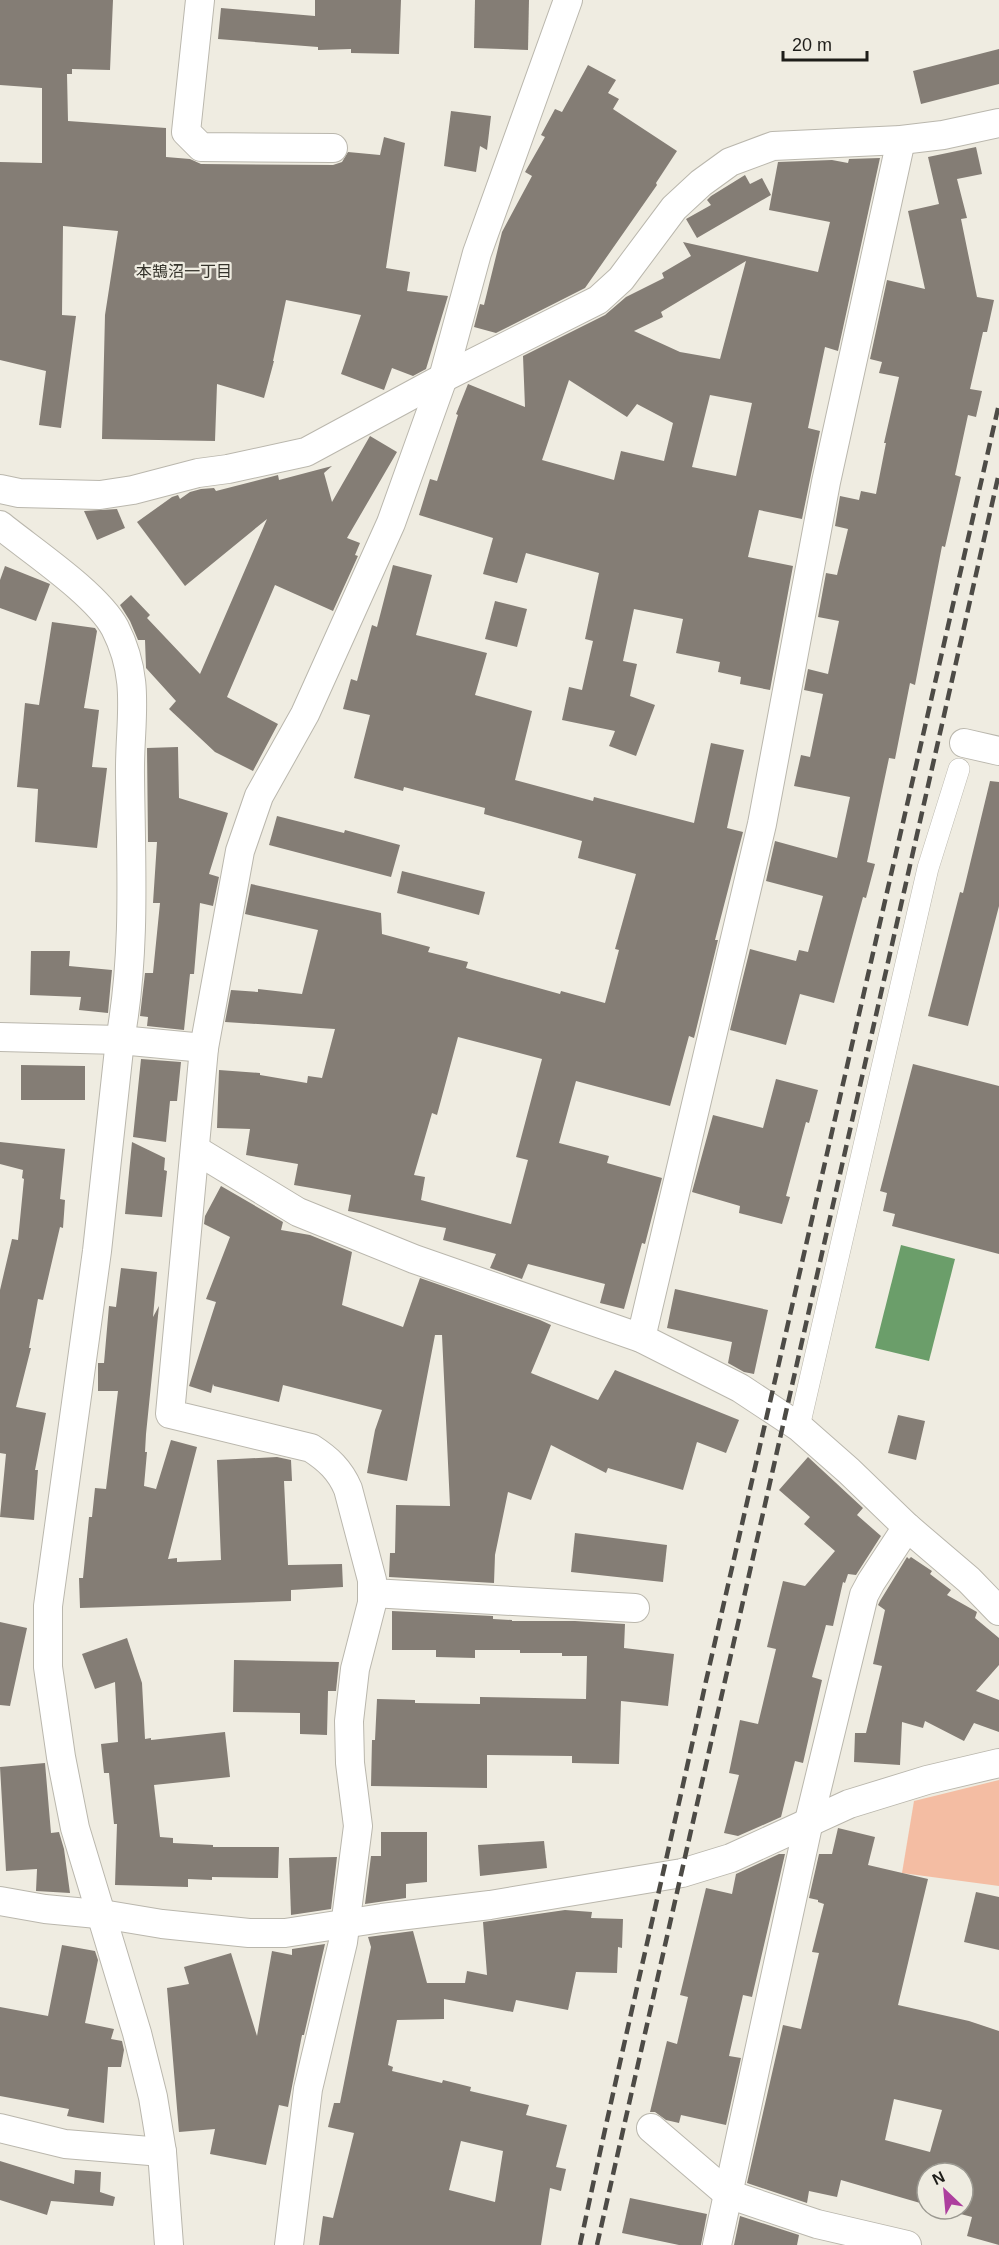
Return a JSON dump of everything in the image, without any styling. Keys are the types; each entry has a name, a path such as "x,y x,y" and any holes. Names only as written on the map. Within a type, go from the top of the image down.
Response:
{"street":[{"path":"200,0 186,132 201,147 333,148"},
{"path":"289,2245 308,2089 346,1923 358,1826 350,1763 349,1722 354,1677 372,1603 372,1580 348,1489 343,1478 328,1459 311,1448 170,1414 204,1048 240,851 259,796 305,714 391,523 443,378 477,253 568,0"},
{"path":"0,489 19,493 100,495 134,490 198,473 306,452 443,378 598,300 621,279 674,208 701,183 730,162 773,146 902,140 943,135 999,123"},
{"path":"640,1338 762,824 826,482 902,140"},
{"path":"0,525 82,590 100,608 114,627 126,653 132,675 134,698 130,763 132,915 127,998 120,1040 94,1273 48,1606 48,1667 61,1757 75,1828 137,2033 153,2097 162,2152 169,2245"},
{"path":"800,1427 928,868 962,756 999,752"},
{"path":"0,1037 120,1040 204,1048"},
{"path":"196,1150 298,1212 414,1259 640,1338 740,1388 800,1427 999,1611"},
{"path":"717,2245 809,1821 864,1595 907,1527"},
{"path":"372,1593 635,1608"},
{"path":"0,1901 45,1909 249,1933 285,1933 490,1905 682,1873 731,1858 849,1804 999,1763"},
{"path":"0,2128 65,2144 162,2152"},
{"path":"651,2128 728,2194 817,2224 907,2245"}],"shaded area":[{"path":"901,1245 955,1259 929,1361 875,1348"},
{"path":"999,1780 999,1886 902,1873 914,1801"}],"building":[{"path":"0,0 113,0 110,70 72,69 72,74 67,74 68,121 166,128 166,157 190,159 201,164 333,165 342,162 348,152 380,155 384,137 405,143 386,268 410,272 407,291 448,296 426,369 413,376 392,368 384,390 341,374 361,315 286,300 264,398 217,384 215,441 102,439 105,315 118,231 63,226 62,315 76,316 61,428 39,425 46,371 0,360 0,162 42,163 42,88 0,85"},
{"path":"315,0 401,0 399,54 351,53 351,49 318,50 318,47 218,39 221,8 315,16"},
{"path":"475,0 529,0 528,50 474,48"},
{"path":"999,49 999,84 921,104 913,71"},
{"path":"588,65 616,80 608,93 619,99 613,109 677,151 656,183 657,185 585,288 496,333 474,327 480,304 484,305 502,232 532,176 525,172 545,137 541,135 555,109 562,112"},
{"path":"451,111 491,116 487,150 480,146 476,172 444,166"},
{"path":"976,147 982,174 957,179 967,218 961,219 977,297 994,300 987,332 983,332 970,389 982,391 976,417 968,415 955,475 961,477 945,547 942,546 915,685 910,683 895,759 889,758 867,862 875,864 866,898 863,897 834,1003 800,994 786,1045 730,1030 750,949 796,961 799,950 808,952 823,896 766,881 775,841 837,858 850,797 794,786 801,755 810,757 823,694 804,690 808,669 828,674 839,621 818,617 826,573 837,575 848,529 835,526 840,496 859,500 861,491 876,494 886,443 884,443 899,377 879,373 882,362 870,359 887,280 925,289 908,211 939,204 928,157"},
{"path":"880,158 838,351 825,347 808,428 820,431 802,519 759,510 748,557 793,566 770,690 740,684 741,677 718,672 720,662 676,653 683,619 634,609 623,661 637,664 630,696 655,705 636,756 609,746 615,731 562,720 569,687 582,690 593,641 585,639 599,573 526,553 517,583 483,574 493,538 419,515 430,479 437,481 458,415 456,414 468,384 525,407 523,356 605,315 626,297 664,278 662,273 691,256 683,242 818,272 830,222 769,210 778,162 832,160 848,163 849,159","holes":["746,261 720,359 680,352 634,331 663,317 661,312","569,380 627,417 637,404 673,423 664,461 621,451 614,480 542,460","710,395 752,403 736,476 692,467"]},
{"path":"745,175 750,184 762,178 771,195 697,238 686,219 711,205 707,200 711,196"},
{"path":"370,436 397,452 347,538 360,543 355,555 358,556 333,611 275,585 227,697 278,724 253,771 215,752 169,709 176,701 146,668 145,640 138,640 120,605 131,595 150,615 147,618 200,674 267,519 185,586 137,522 178,495 180,499 190,492 201,489 214,488 216,491 278,475 279,480 332,466 324,473 332,502"},
{"path":"117,509 125,528 97,540 84,511"},
{"path":"393,565 432,575 416,635 487,653 475,695 532,711 515,780 593,801 594,797 694,823 711,743 744,750 727,828 743,832 715,940 718,940 694,1038 689,1036 670,1106 576,1081 559,1143 609,1156 607,1163 662,1178 645,1244 642,1243 624,1309 600,1303 605,1284 528,1264 522,1279 490,1268 496,1254 443,1240 446,1228 348,1211 351,1195 294,1185 298,1164 246,1155 250,1129 217,1128 219,1070 260,1073 260,1075 307,1083 308,1076 322,1078 335,1029 225,1022 231,990 258,992 258,989 302,994 318,930 245,914 251,884 381,913 382,934 430,947 428,952 468,962 466,968 560,994 561,991 605,1003 619,950 615,949 636,874 578,858 582,841 484,814 485,808 404,787 403,791 354,778 370,715 343,709 351,679 357,681 372,625 377,627","holes":["458,1037 542,1059 516,1157 528,1160 511,1224 421,1200 425,1177 414,1175 432,1113 437,1115"]},
{"path":"5,566 50,584 36,621 0,608 0,580"},
{"path":"495,601 527,609 517,647 485,639"},
{"path":"52,622 95,628 97,631 84,708 99,710 92,767 107,768 97,848 35,842 38,789 17,787 25,703 39,705"},
{"path":"178,747 179,798 228,813 209,874 219,877 213,906 200,903 194,974 190,974 184,1030 147,1026 148,1017 140,1016 145,973 153,973 160,903 153,903 157,842 148,842 147,748"},
{"path":"990,781 999,782 999,906 968,1026 928,1016 960,892 963,893"},
{"path":"277,816 344,833 345,830 400,845 391,877 269,845"},
{"path":"402,871 485,892 479,915 397,893"},
{"path":"31,951 70,951 69,966 112,970 108,1013 79,1010 81,997 30,995"},
{"path":"141,1059 181,1062 177,1101 170,1101 166,1142 133,1137"},
{"path":"913,1064 999,1086 999,1254 892,1226 895,1214 883,1211 887,1193 880,1191"},
{"path":"21,1065 85,1066 85,1100 21,1100"},
{"path":"776,1079 818,1090 809,1123 806,1122 786,1196 790,1197 782,1224 739,1213 740,1206 692,1192 713,1115 763,1128"},
{"path":"0,1142 65,1149 60,1199 65,1200 63,1228 60,1227 43,1300 38,1299 29,1348 31,1348 16,1407 46,1413 35,1470 38,1470 34,1520 0,1517 6,1454 0,1453 0,1290 12,1239 18,1240 24,1179 22,1178 23,1170 0,1164"},
{"path":"132,1142 165,1158 164,1170 167,1171 162,1217 125,1214"},
{"path":"221,1186 283,1222 281,1230 310,1235 352,1252 342,1305 403,1327 420,1278 540,1320 551,1325 531,1373 598,1400 615,1370 739,1420 726,1453 697,1442 683,1490 608,1468 606,1473 551,1445 531,1500 508,1492 495,1555 494,1583 389,1577 390,1553 395,1553 396,1505 450,1506 442,1335 435,1335 407,1481 367,1473 375,1430 382,1410 283,1385 279,1402 213,1384 211,1393 189,1386 216,1302 206,1299 230,1237 204,1224 205,1216"},
{"path":"121,1268 157,1272 153,1317 159,1306 146,1434 144,1486 156,1489 171,1440 197,1447 168,1559 177,1558 177,1562 221,1560 217,1460 277,1457 291,1460 292,1481 284,1481 288,1565 342,1564 343,1587 291,1590 291,1601 80,1608 79,1578 83,1578 89,1517 92,1517 95,1488 106,1489 118,1391 98,1391 98,1363 104,1363 109,1306 116,1307"},
{"path":"675,1289 768,1310 754,1374 744,1372 728,1363 732,1342 667,1328"},
{"path":"898,1415 925,1421 916,1460 888,1453"},
{"path":"808,1457 863,1508 857,1515 881,1536 856,1575 848,1574 845,1583 843,1582 833,1626 826,1625 812,1677 822,1680 803,1763 795,1761 781,1817 738,1836 724,1833 739,1775 729,1773 740,1720 758,1724 776,1649 767,1647 783,1581 805,1586 835,1551 804,1524 810,1517 779,1490"},
{"path":"575,1533 667,1545 663,1582 571,1572"},
{"path":"907,1557 909,1559 911,1557 932,1571 930,1574 951,1590 947,1595 977,1612 975,1618 999,1638 999,1665 976,1691 999,1700 999,1732 974,1723 964,1741 925,1721 923,1728 902,1722 900,1765 854,1762 855,1733 866,1733 882,1666 873,1664 885,1610 878,1605"},
{"path":"392,1611 493,1616 493,1619 512,1621 625,1624 624,1648 674,1654 668,1706 621,1701 619,1764 572,1763 572,1756 487,1755 487,1788 371,1786 372,1740 375,1740 377,1699 415,1700 415,1703 480,1704 480,1697 586,1699 587,1656 562,1656 562,1653 520,1653 520,1650 475,1650 475,1658 436,1657 436,1650 392,1650"},
{"path":"0,1622 27,1628 10,1706 0,1705"},
{"path":"127,1638 142,1683 145,1739 225,1732 230,1777 154,1785 160,1837 173,1838 173,1843 213,1845 213,1847 279,1847 278,1878 188,1879 188,1887 115,1885 117,1824 114,1824 109,1773 104,1773 101,1744 118,1742 115,1682 95,1689 82,1654"},
{"path":"234,1660 339,1662 336,1691 328,1691 327,1735 300,1734 300,1713 233,1712"},
{"path":"45,1763 51,1833 59,1832 64,1849 70,1893 36,1891 37,1869 6,1871 0,1767"},
{"path":"838,1828 875,1837 868,1865 928,1879 898,2005 969,2021 999,2031 999,2245 967,2236 971,2221 975,2221 975,2161 915,2161 915,2202 841,2180 837,2197 809,2191 807,2203 747,2183 783,2025 801,2029 819,1953 812,1952 824,1904 809,1898 819,1854 832,1854","holes":["894,2099 942,2110 930,2152 885,2140"]},
{"path":"381,1832 427,1832 427,1882 406,1884 406,1898 365,1904 371,1856 381,1856"},
{"path":"544,1841 547,1868 480,1876 478,1845"},
{"path":"779,1854 785,1854 752,1997 743,1995 729,2056 741,2058 726,2125 681,2115 679,2123 666,2120 655,2112 650,2112 667,2041 677,2044 688,1997 680,1995 706,1888 732,1894 736,1874"},
{"path":"337,1857 331,1909 291,1915 289,1858"},
{"path":"976,1892 999,1897 999,1950 964,1942"},
{"path":"565,1910 592,1912 591,1918 623,1919 622,1948 618,1947 617,1973 576,1972 568,2010 516,2000 513,2012 444,1999 444,2019 397,2020 388,2065 393,2067 392,2071 442,2083 443,2080 471,2087 470,2091 529,2105 526,2115 567,2125 556,2167 566,2169 561,2191 550,2188 541,2245 319,2245 323,2216 333,2218 354,2133 328,2127 334,2103 340,2103 371,1947 368,1937 413,1931 427,1983 465,1983 467,1971 487,1975 483,1922","holes":["461,2141 503,2151 495,2202 449,2190"]},
{"path":"325,1944 304,2035 302,2035 288,2107 279,2105 266,2165 210,2154 215,2129 179,2132 167,1988 189,1984 184,1967 231,1953 257,2036 272,1951 292,1955 292,1949"},
{"path":"62,1945 95,1951 98,1960 85,2023 114,2029 111,2039 122,2041 124,2050 121,2067 108,2067 104,2123 67,2116 69,2109 0,2096 0,2007 48,2016"},
{"path":"0,2161 74,2184 75,2170 101,2172 100,2192 115,2197 113,2206 51,2201 47,2215 0,2200"},
{"path":"630,2198 707,2214 701,2245 679,2245 622,2233"},
{"path":"740,2216 799,2235 797,2245 734,2245"}],"railway":[{"path":"580,2245 706,1681 999,404"},
{"path":"597,2245 999,473"}],"district":[{"name":"本鵠沼一丁目","path":"184,271"}]}
